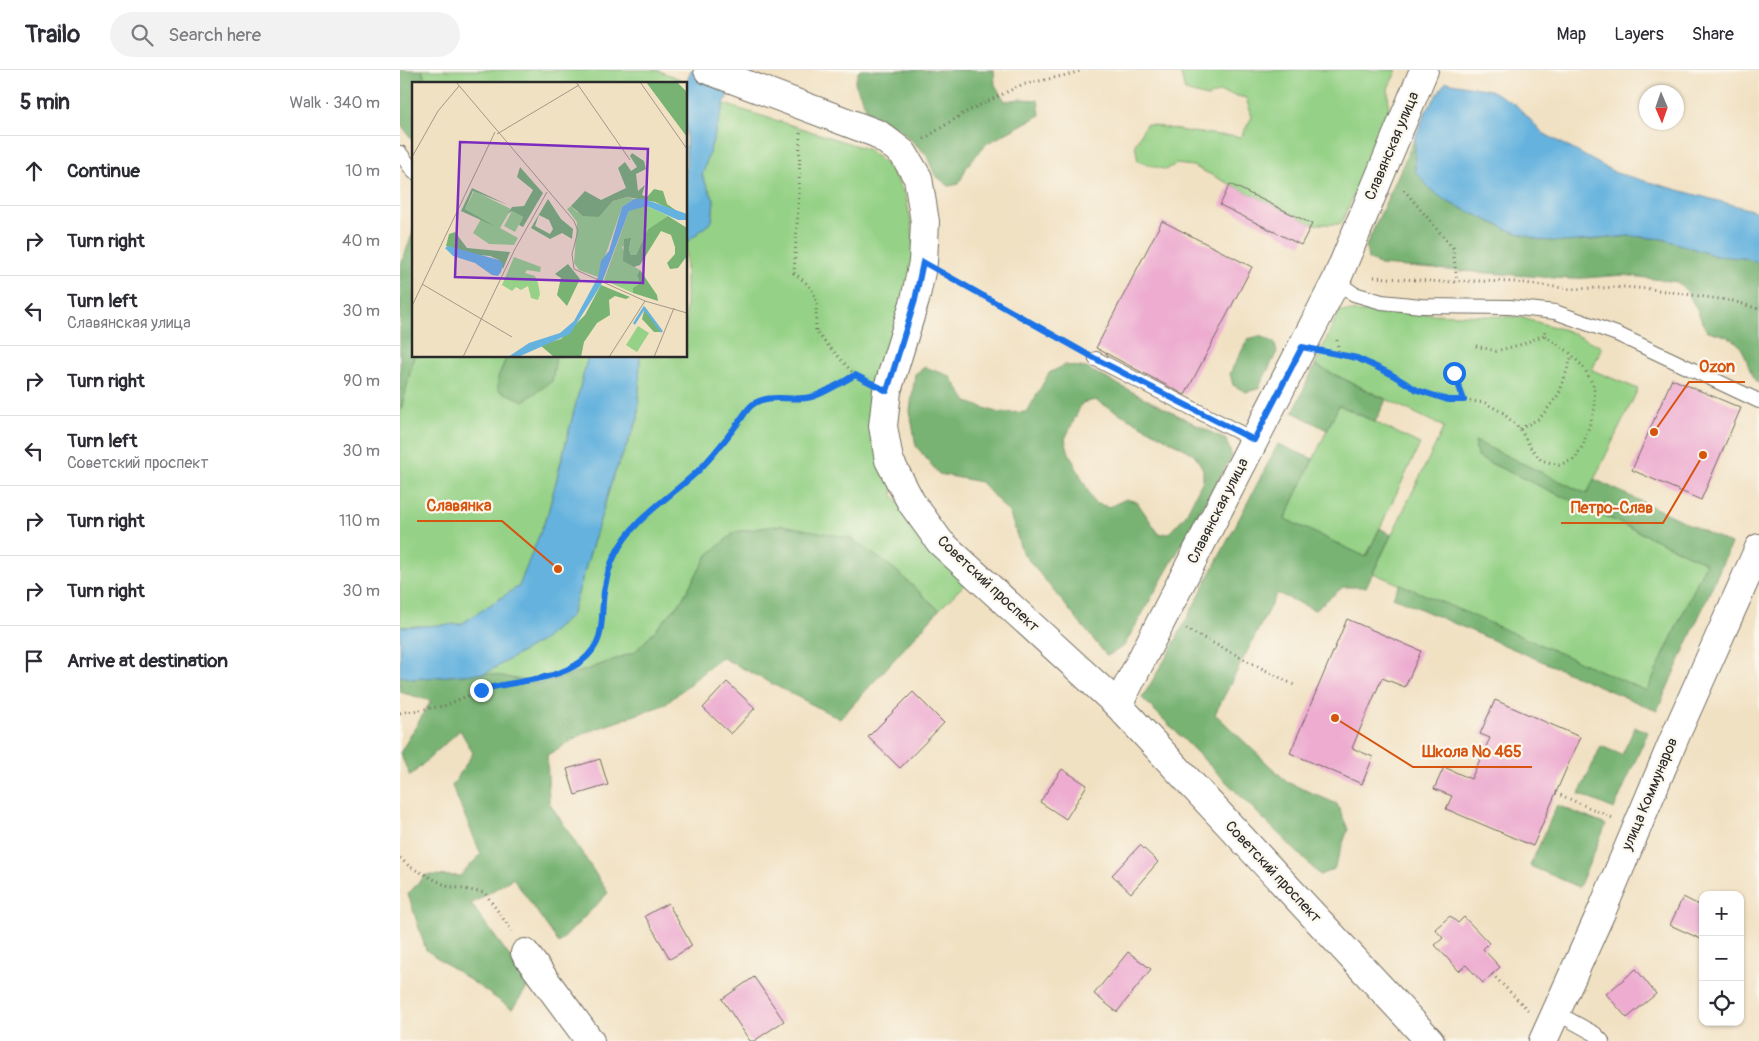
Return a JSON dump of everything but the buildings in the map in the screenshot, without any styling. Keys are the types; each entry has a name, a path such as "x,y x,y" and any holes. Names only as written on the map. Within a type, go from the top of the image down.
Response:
{"street":[{"name":"Советский проспект","path":"708,70 878,134 903,153 918,178 925,222 923,262 915,300 887,391 883,426 889,460 911,502 940,542 1118,705 1430,1041"},
{"name":"Славянская улица","path":"1118,705 1336,281 1424,70"},
{"name":"улица Коммунаров","path":"1550,1028 1603,908 1635,829 1759,548"},
{"path":"525,953 590,1041"}],"lane":[{"path":"400,153 412,169"},
{"path":"1336,281 1354,294 1382,302 1421,306 1510,307 1555,312 1617,334 1759,401"},
{"path":"1096,359 1254,440"},
{"path":"1550,1028 1596,1039"}],"path":[{"path":"903,153 964,113 1021,85 1083,70"},
{"path":"802,105 798,152 799,193 794,273 808,283 817,298 816,332 855,375 887,391"},
{"path":"1398,183 1453,248 1457,282"},
{"path":"923,262 1096,359"},
{"path":"1544,335 1545,311"},
{"path":"1476,346 1496,352 1544,335"},
{"path":"1302,347 1357,358 1389,373 1417,390 1448,400 1485,403 1502,412 1520,429 1531,448 1541,460 1560,465 1575,459 1583,445 1595,408 1594,387 1585,369 1572,355 1544,335"},
{"path":"1520,429 1540,418 1559,394 1572,355"},
{"path":"1454,373 1464,400"},
{"path":"400,713 444,706 486,688 522,682 564,671 582,660 594,650 599,639 602,625 604,592 614,557 638,522 699,470 752,405 770,398 811,397 855,375"},
{"path":"1163,617 1296,686"},
{"path":"1556,793 1635,829"},
{"path":"400,858 410,866 447,886 485,893 506,921 525,953"},
{"path":"1492,974 1550,1028"}],"green space":[{"path":"400,70 422,70 426,82 412,82 412,139 400,123"},
{"path":"422,70 657,70 687,82 426,82"},
{"path":"859,70 994,70 995,85 1005,101 1020,99 1038,100 1040,115 986,144 967,166 959,184 949,186 935,175 926,154 898,128 868,112 855,83"},
{"path":"1180,70 1397,70 1388,88 1389,116 1341,224 1312,224 1193,166 1176,164 1166,170 1138,161 1135,145 1146,124 1190,132 1241,137 1252,117 1246,98 1220,92 1207,97 1185,91"},
{"path":"724,104 867,149 890,167 906,197 913,232 915,260 891,349 893,495 921,539 937,557 967,582 939,610 893,568 782,525 735,532 707,556 680,603 635,652 540,684 486,673 543,640 571,616 613,477 638,419 640,358 688,358 688,241 712,221 714,200 702,176"},
{"path":"1415,138 1415,171 1446,201 1511,231 1540,240 1592,240 1630,236 1663,239 1716,256 1744,258 1759,263 1759,384 1752,374 1740,346 1729,338 1706,330 1686,290 1677,282 1624,275 1570,279 1380,265 1368,259 1366,246"},
{"path":"412,235 412,358 414,358 400,414 400,267"},
{"path":"1339,311 1519,317 1565,330 1602,347 1592,370 1638,389 1587,494 1475,441 1477,457 1706,563 1647,691 1373,573 1444,427 1315,365"},
{"path":"1259,336 1274,342 1277,352 1258,389 1246,392 1233,385 1230,373 1248,339"},
{"path":"414,358 506,358 498,377 552,381 556,358 587,358 548,513 519,587 461,624 400,627 400,414"},
{"path":"506,358 556,358 552,381 524,401 498,390 498,377"},
{"path":"1065,365 1086,368 1226,440 1232,456 1124,646 1107,656 1022,552 1010,514 981,482 939,474 916,446 910,411 915,374 925,367 950,376 967,402 999,413 1027,412 1049,373","holes":["1095,400 1194,454 1203,469 1203,480 1185,516 1169,533 1159,534 1137,502 1126,499 1109,507 1094,503 1069,453 1065,439 1082,403"]},
{"path":"1315,365 1386,400 1375,422 1339,405 1327,430 1293,412"},
{"path":"1339,405 1420,444 1366,557 1285,519"},
{"path":"1475,441 1587,494 1594,479 1731,544 1657,711 1393,597 1400,584 1647,691 1706,563 1477,457"},
{"path":"1278,444 1313,459 1285,519 1366,557 1380,528 1391,535 1366,587 1343,587 1315,610 1277,593 1215,714 1287,782 1337,804 1348,829 1334,869 1320,875 1142,698 1170,651"},
{"path":"782,525 850,538 893,568 939,610 840,719 721,657 666,704 585,733 547,755 549,802 608,893 559,943 513,878 471,904 530,984 512,1009 426,950 408,894 426,875 460,876 481,854 452,786 473,753 460,730 410,776 400,753 431,701 400,692 400,676 413,679 486,673 540,684 635,652 680,603 707,556 735,532"},
{"path":"1635,727 1648,732 1614,809 1579,794 1601,746 1622,755"},
{"path":"1557,805 1606,825 1579,887 1530,866"}],"water":[{"path":"691,70 739,70 724,104 702,176 714,200 712,221 688,241 688,82"},
{"path":"1446,82 1490,90 1516,105 1543,133 1616,173 1759,212 1759,263 1744,258 1716,256 1663,239 1630,236 1566,242 1540,240 1511,231 1446,201 1430,189 1415,171 1415,138 1426,111"},
{"path":"587,358 640,358 638,419 613,477 571,616 543,640 486,673 413,679 400,676 400,627 461,624 519,586 548,513"}],"place":[{"name":"Ozon","path":"1654,432"},
{"name":"Петро-Слав","path":"1703,455"},
{"name":"Славянка","path":"558,569"},
{"name":"Школа № 465","path":"1335,718"}],"route":[{"path":"481,690 564,671 594,650 602,625 604,592 608,577 614,557 625,539 638,522 699,470 752,405 770,398 811,397 855,375 887,391 915,300 923,262 1096,359 1254,440 1302,347 1357,358 1389,373 1417,390 1448,400 1464,400 1454,373"}]}
